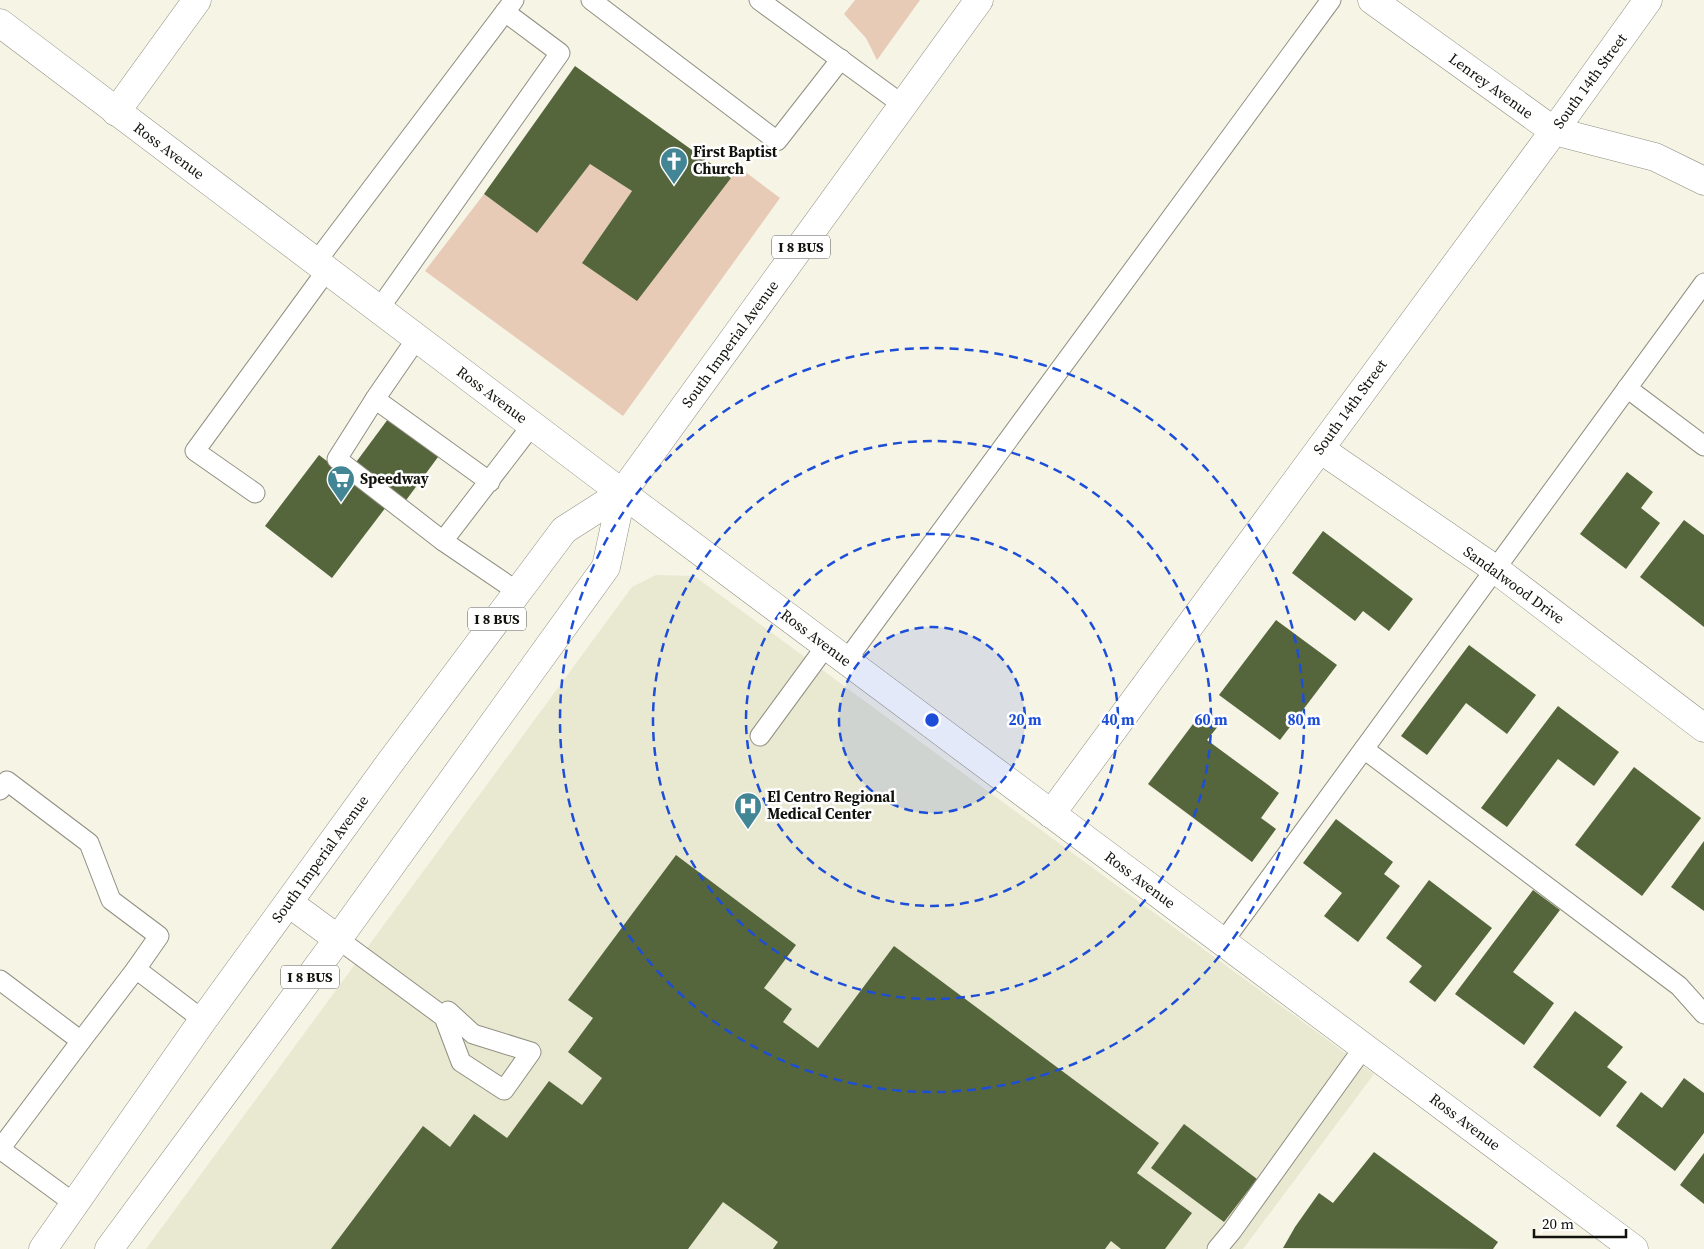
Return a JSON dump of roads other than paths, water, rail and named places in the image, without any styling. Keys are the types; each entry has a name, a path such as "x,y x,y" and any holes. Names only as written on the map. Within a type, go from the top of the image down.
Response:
{"main road":[{"path":"116,112 197,0"},
{"name":"South Imperial Avenue","path":"43,1249 203,1020 389,764 564,530 622,493 979,0"},
{"name":"Lenrey Avenue","path":"1372,0 1554,131 1655,157 1704,180"},
{"name":"South 14th Street","path":"1051,814 1554,131 1648,0"},
{"name":"Ross Avenue","path":"0,24 622,493 1634,1249"},
{"name":"Sandalwood Drive","path":"1320,448 1495,570 1704,728"},
{"name":"South Imperial Avenue","path":"108,1249 338,939 606,568 622,493"},
{"path":"289,903 338,939"}],"lane":[{"path":"591,0 778,141 840,59"},
{"path":"759,0 903,105"},
{"path":"760,736 836,653 1331,0"},
{"path":"255,493 195,451 322,266 509,6 560,53 379,310"},
{"path":"1223,942 1704,283"},
{"path":"418,338 375,399 337,459 443,541 518,592"},
{"path":"1627,388 1704,446"},
{"path":"375,399 490,482"},
{"path":"443,541 532,425"},
{"path":"1364,749 1679,986 1704,1014"},
{"path":"0,790 7,781 88,843 111,900 159,936 0,1149 75,1204"},
{"path":"338,939 444,1016 461,1062 504,1090 530,1052 473,1034 448,1011"},
{"path":"136,969 203,1020"},
{"path":"0,980 81,1041"},
{"path":"1217,1249 1364,1047"}],"place":[{"name":"First Baptist Church","path":"674,185"},
{"name":"Speedway","path":"341,503"},
{"name":"El Centro Regional Medical Center","path":"748,830"}]}
